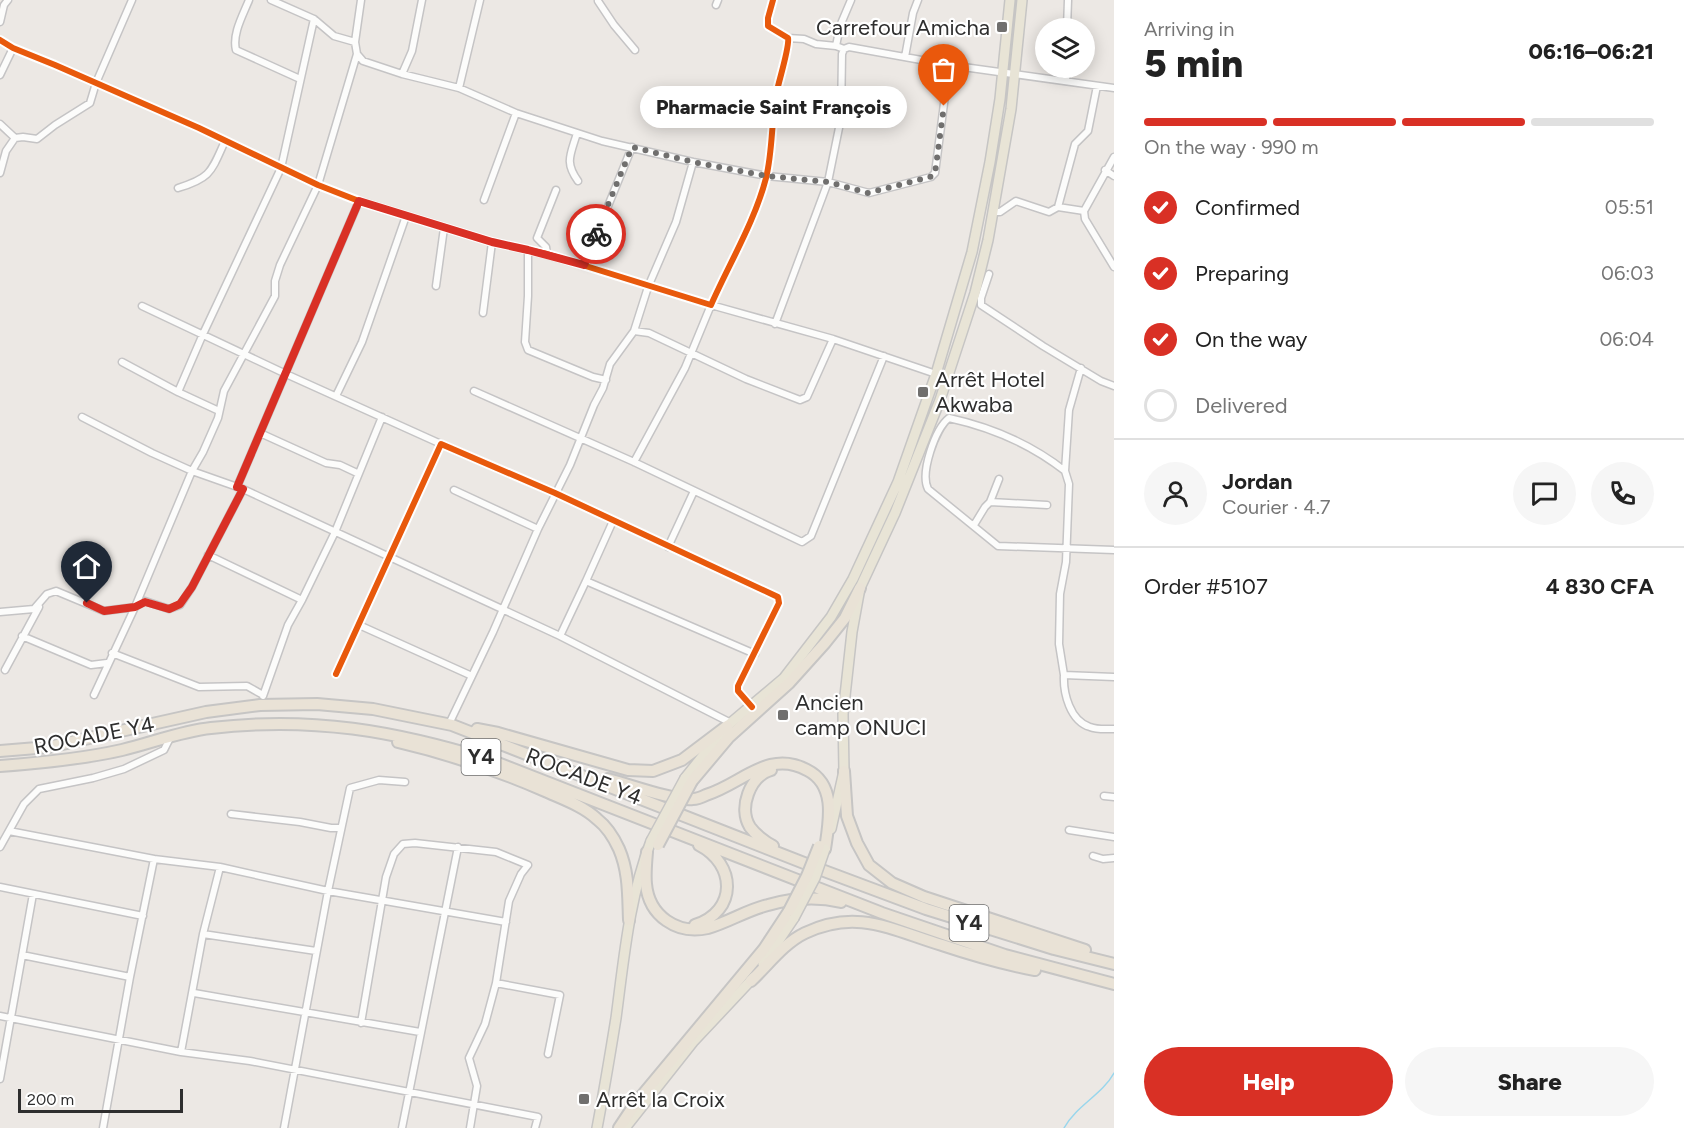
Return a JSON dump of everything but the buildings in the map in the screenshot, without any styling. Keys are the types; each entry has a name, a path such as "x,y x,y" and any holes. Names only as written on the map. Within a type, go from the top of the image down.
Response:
{"highway":[{"path":"860,588 845,618 825,643 789,683 729,737 689,779 652,846 646,886 652,907 664,920 692,930 706,928 768,905 803,897 837,901 882,913"},
{"name":"ROCADE Y4","path":"0,751 49,747 261,700 373,710 450,724 926,909 1054,949 1114,964"},
{"path":"301,724 441,752 501,772 574,803 598,819 618,847 628,880 629,920"},
{"name":"ROCADE Y4","path":"0,766 48,762 121,751 209,728 301,724 369,729 433,742 490,760 882,913 1005,955 1114,984"},
{"path":"450,724 498,733 628,770 652,771 682,760 729,724"},
{"path":"553,763 693,800 718,792 764,766 781,762 798,765 814,773 824,786 830,812 822,847 807,876 792,915 636,1104 619,1128"},
{"path":"822,847 824,812 819,789 815,783 810,777 796,769 781,767 765,772 747,794 746,809 750,826 767,843 827,872"},
{"path":"844,771 847,816 857,843 870,865 892,883 984,918 1114,960"},
{"path":"652,846 650,886 662,910 674,919 692,925 706,921 719,911 725,900 727,886 719,861 709,850 653,823"},
{"path":"751,981 787,945 804,933 831,922 855,920 884,924 982,959 1100,981"}],"main road":[{"path":"689,779 729,724 784,678 831,617 853,579 898,482 936,374 972,252 990,162 1004,72 1010,0"},
{"path":"822,847 833,823 844,771 843,714 852,632 860,588 895,513 940,400 975,293 993,212 1015,74 1022,0"},
{"path":"597,1128 614,1030 629,920 652,846"},
{"path":"625,1128 693,1042 751,981 792,915"}],"street":[{"path":"0,22 4,4 8,0"},
{"path":"0,173 6,151 15,138 23,136 37,139 90,103 96,83 132,0"},
{"path":"249,0 234,42 237,50 300,79"},
{"path":"271,0 314,19 334,36 356,42"},
{"path":"93,695 135,607 192,471 218,418 224,391 275,296 275,281 280,265 318,185 357,54 356,42 361,0"},
{"path":"402,74 412,51 422,0"},
{"path":"459,88 480,0"},
{"path":"597,0 635,50"},
{"path":"773,0 768,26 788,38 804,39 816,44 844,49 849,47 949,65 1114,88"},
{"path":"837,46 840,26 851,0"},
{"path":"905,57 913,13 918,0"},
{"path":"1067,18 1068,0"},
{"path":"178,392 281,168 314,19"},
{"path":"634,462 691,354 711,305 758,205 767,176 775,101 783,62 790,44 788,38"},
{"path":"0,40 13,48 96,83 318,185 359,201 492,242 584,265 648,287 833,339 936,374"},
{"path":"0,75 13,48"},
{"path":"775,324 828,182 841,118 844,49"},
{"path":"357,54 363,61 402,74 459,88 516,113 602,141 693,162 767,176 828,182 868,193 930,177 935,173 949,65"},
{"path":"1058,207 1075,144 1088,131 1096,86"},
{"path":"484,200 516,113"},
{"path":"0,124 15,138"},
{"path":"577,133 568,164 570,171 578,181"},
{"path":"178,188 205,178 225,141"},
{"path":"584,265 632,147"},
{"path":"1114,157 1084,211 1085,219 1114,267"},
{"path":"450,724 581,440 606,380 610,364 634,331 648,287 676,222 693,162"},
{"path":"1106,171 1114,176"},
{"path":"547,255 546,247 537,238 556,190"},
{"path":"5,670 47,594 56,591 104,611 135,607 145,602 169,609 180,604 208,555 240,488 260,433 359,201"},
{"path":"993,212 1000,212 1016,201 1049,212 1058,207 1084,211"},
{"path":"336,396 362,342 406,216"},
{"path":"436,286 444,228"},
{"path":"483,313 492,242"},
{"path":"528,250 525,342 528,350 593,377 606,380"},
{"path":"989,274 981,305 1114,386"},
{"path":"142,306 286,374 555,493 668,548 778,597 779,603 738,686 738,691 752,707"},
{"path":"634,331 649,333 746,379 800,400 807,397 833,339"},
{"path":"474,391 634,462 802,542 811,536 884,356"},
{"path":"122,362 219,411"},
{"path":"1081,368 1069,410 1065,471 1069,484 1066,550 1060,594 1059,644 1068,704 1081,723 1091,728 1114,729"},
{"path":"82,417 152,453 192,471 240,488 560,636 729,724"},
{"path":"112,652 199,687 247,686 261,700 288,625 334,532 382,417"},
{"path":"1065,471 1045,455 1015,441 949,418 943,423 932,449 925,483 928,489 998,546 1114,550"},
{"path":"260,433 326,463 340,465 357,473"},
{"path":"336,674 441,444"},
{"path":"974,525 990,502 999,479"},
{"path":"454,490 538,529"},
{"path":"668,548 694,491"},
{"path":"990,502 1047,505"},
{"path":"560,636 613,521"},
{"path":"208,555 302,600"},
{"path":"586,581 755,654"},
{"path":"0,612 34,609 42,601"},
{"path":"358,625 472,676"},
{"path":"22,636 91,665 108,663"},
{"path":"1064,675 1114,677"},
{"path":"0,847 24,804 39,789 124,769 164,750 170,738"},
{"path":"284,1128 316,951 350,788 379,780 405,782"},
{"path":"1104,796 1114,797"},
{"path":"231,814 340,828"},
{"path":"1069,830 1114,837"},
{"path":"9,831 154,859 220,867 328,891 506,922"},
{"path":"361,1023 386,877 394,854 403,844 415,843 496,852 528,865 521,874 509,901 496,983 485,1024 469,1058 477,1086 470,1128"},
{"path":"402,1128 458,848"},
{"path":"1093,856 1103,859 1114,858"},
{"path":"103,1128 154,859"},
{"path":"181,1052 194,993 203,934 220,867"},
{"path":"0,887 143,916"},
{"path":"0,1079 33,894"},
{"path":"203,934 316,951"},
{"path":"22,955 130,977"},
{"path":"496,983 560,995 548,1054"},
{"path":"194,993 420,1032"},
{"path":"0,1016 181,1052 250,1061 538,1117 535,1128"}],"waterway":[{"path":"1064,1128 1069,1120 1103,1088 1114,1073"}],"cycle path":[{"path":"0,40 13,48 199,128 318,185 364,203 492,242 547,254 711,305 755,210 766,178 775,102 788,42 788,38 768,26 773,0"},
{"path":"336,674 441,444 555,493 778,597 779,603 738,686 738,691 752,707"}],"way so far":[{"path":"596,234 632,147 693,162 767,176 828,182 857,191 878,192 930,177 935,173 944,106"}],"place":[{"name":"Carrefour Amicha","path":"1002,27"},
{"name":"Pharmacie Saint François","path":"944,106"},
{"name":"Arrêt Hotel Akwaba","path":"923,392"},
{"name":"Ancien camp ONUCI","path":"783,715"},
{"name":"Arrêt la Croix","path":"584,1099"}],"route":[{"path":"87,603 95,609 104,611 135,607 145,602 169,609 180,604 192,587 243,489 237,487 359,201 492,242 584,265 596,234"}]}
